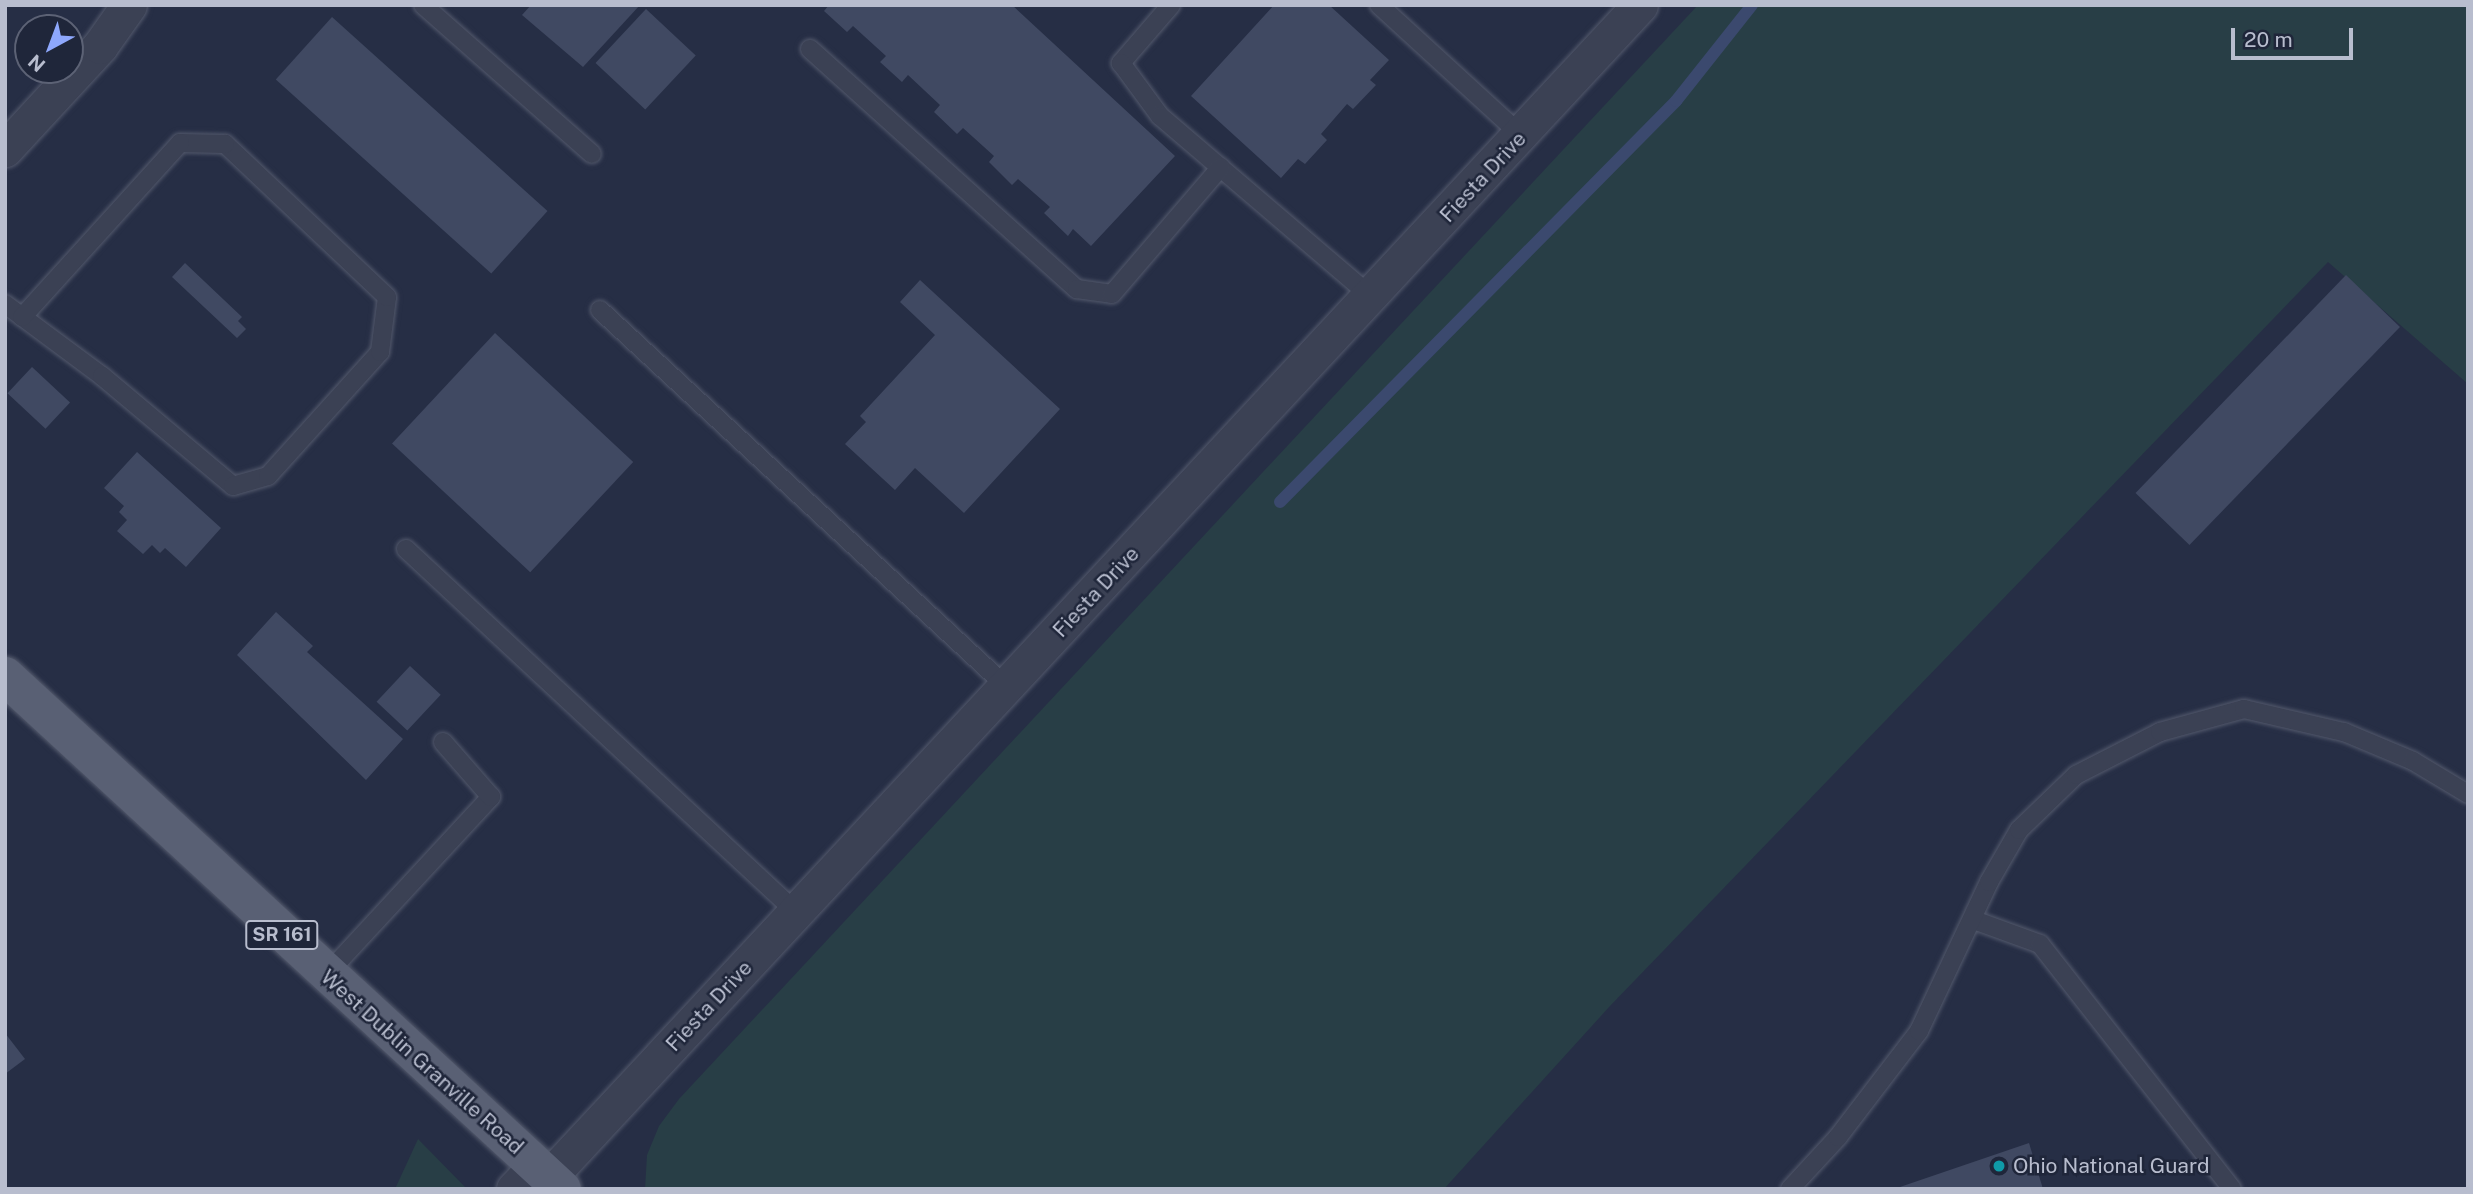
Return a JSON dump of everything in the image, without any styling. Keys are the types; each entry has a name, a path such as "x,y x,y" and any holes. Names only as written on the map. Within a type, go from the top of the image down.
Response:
{"main road":[{"name":"West Dublin Granville Road","path":"5,676 541,1180"}],"street":[{"path":"5,149 100,46 129,5"},
{"name":"Fiesta Drive","path":"541,1180 1373,297 1640,5"}],"lane":[{"path":"424,5 592,153"},
{"path":"1171,5 1121,63 1160,116 1373,297"},
{"path":"1379,5 1521,135"},
{"path":"810,49 1077,289 1112,294 1221,167"},
{"path":"5,304 22,317 102,376 233,486 268,476 380,352 387,297 226,144 180,143 22,317"},
{"path":"600,310 1007,687"},
{"path":"405,549 796,912"},
{"path":"1790,1189 1838,1137 1919,1031 1974,920 1989,882 2019,830 2076,775 2160,732 2244,709 2344,732 2413,761 2468,794"},
{"path":"326,975 491,797 443,742"},
{"path":"1974,920 2040,944 2232,1189"}],"shaded area":[{"path":"1698,5 2468,5 2468,384 2328,262 1610,1006 1444,1189 645,1189 647,1155 659,1126 679,1099"},
{"path":"418,1139 467,1189 395,1189"}],"building":[{"path":"531,5 640,5 583,67 522,15"},
{"path":"829,5 1012,5 1175,156 1091,246 1073,229 1068,236 1044,213 1050,207 1018,179 1012,185 989,162 994,156 963,128 957,134 934,112 940,105 908,75 902,82 880,62 886,56 853,26 847,32 824,11"},
{"path":"1274,5 1329,5 1389,60 1370,80 1376,85 1353,109 1347,104 1321,134 1327,140 1305,164 1298,159 1281,178 1191,96"},
{"path":"646,9 696,55 645,109 596,63"},
{"path":"332,17 548,211 491,273 276,79"},
{"path":"185,263 242,317 238,321 246,329 237,338 172,277"},
{"path":"2346,275 2400,327 2189,545 2136,493"},
{"path":"920,280 1060,409 964,513 915,468 895,490 845,444 866,422 860,416 935,335 900,302"},
{"path":"495,333 633,462 530,572 392,443"},
{"path":"32,367 70,402 45,429 7,393"},
{"path":"137,452 221,528 186,567 165,548 160,553 152,545 143,554 117,531 127,520 119,512 124,506 104,488"},
{"path":"276,612 313,646 307,652 403,739 366,780 237,655"},
{"path":"410,666 441,695 407,730 377,702"},
{"path":"5,1033 25,1059 5,1074"},
{"name":"Ohio National Guard","path":"2029,1143 2043,1189 1897,1189 1897,1188"}],"waterway":[{"path":"1280,502 1676,101 1752,5"}],"place":[{"name":"Ohio National Guard","path":"1999,1166"}]}
